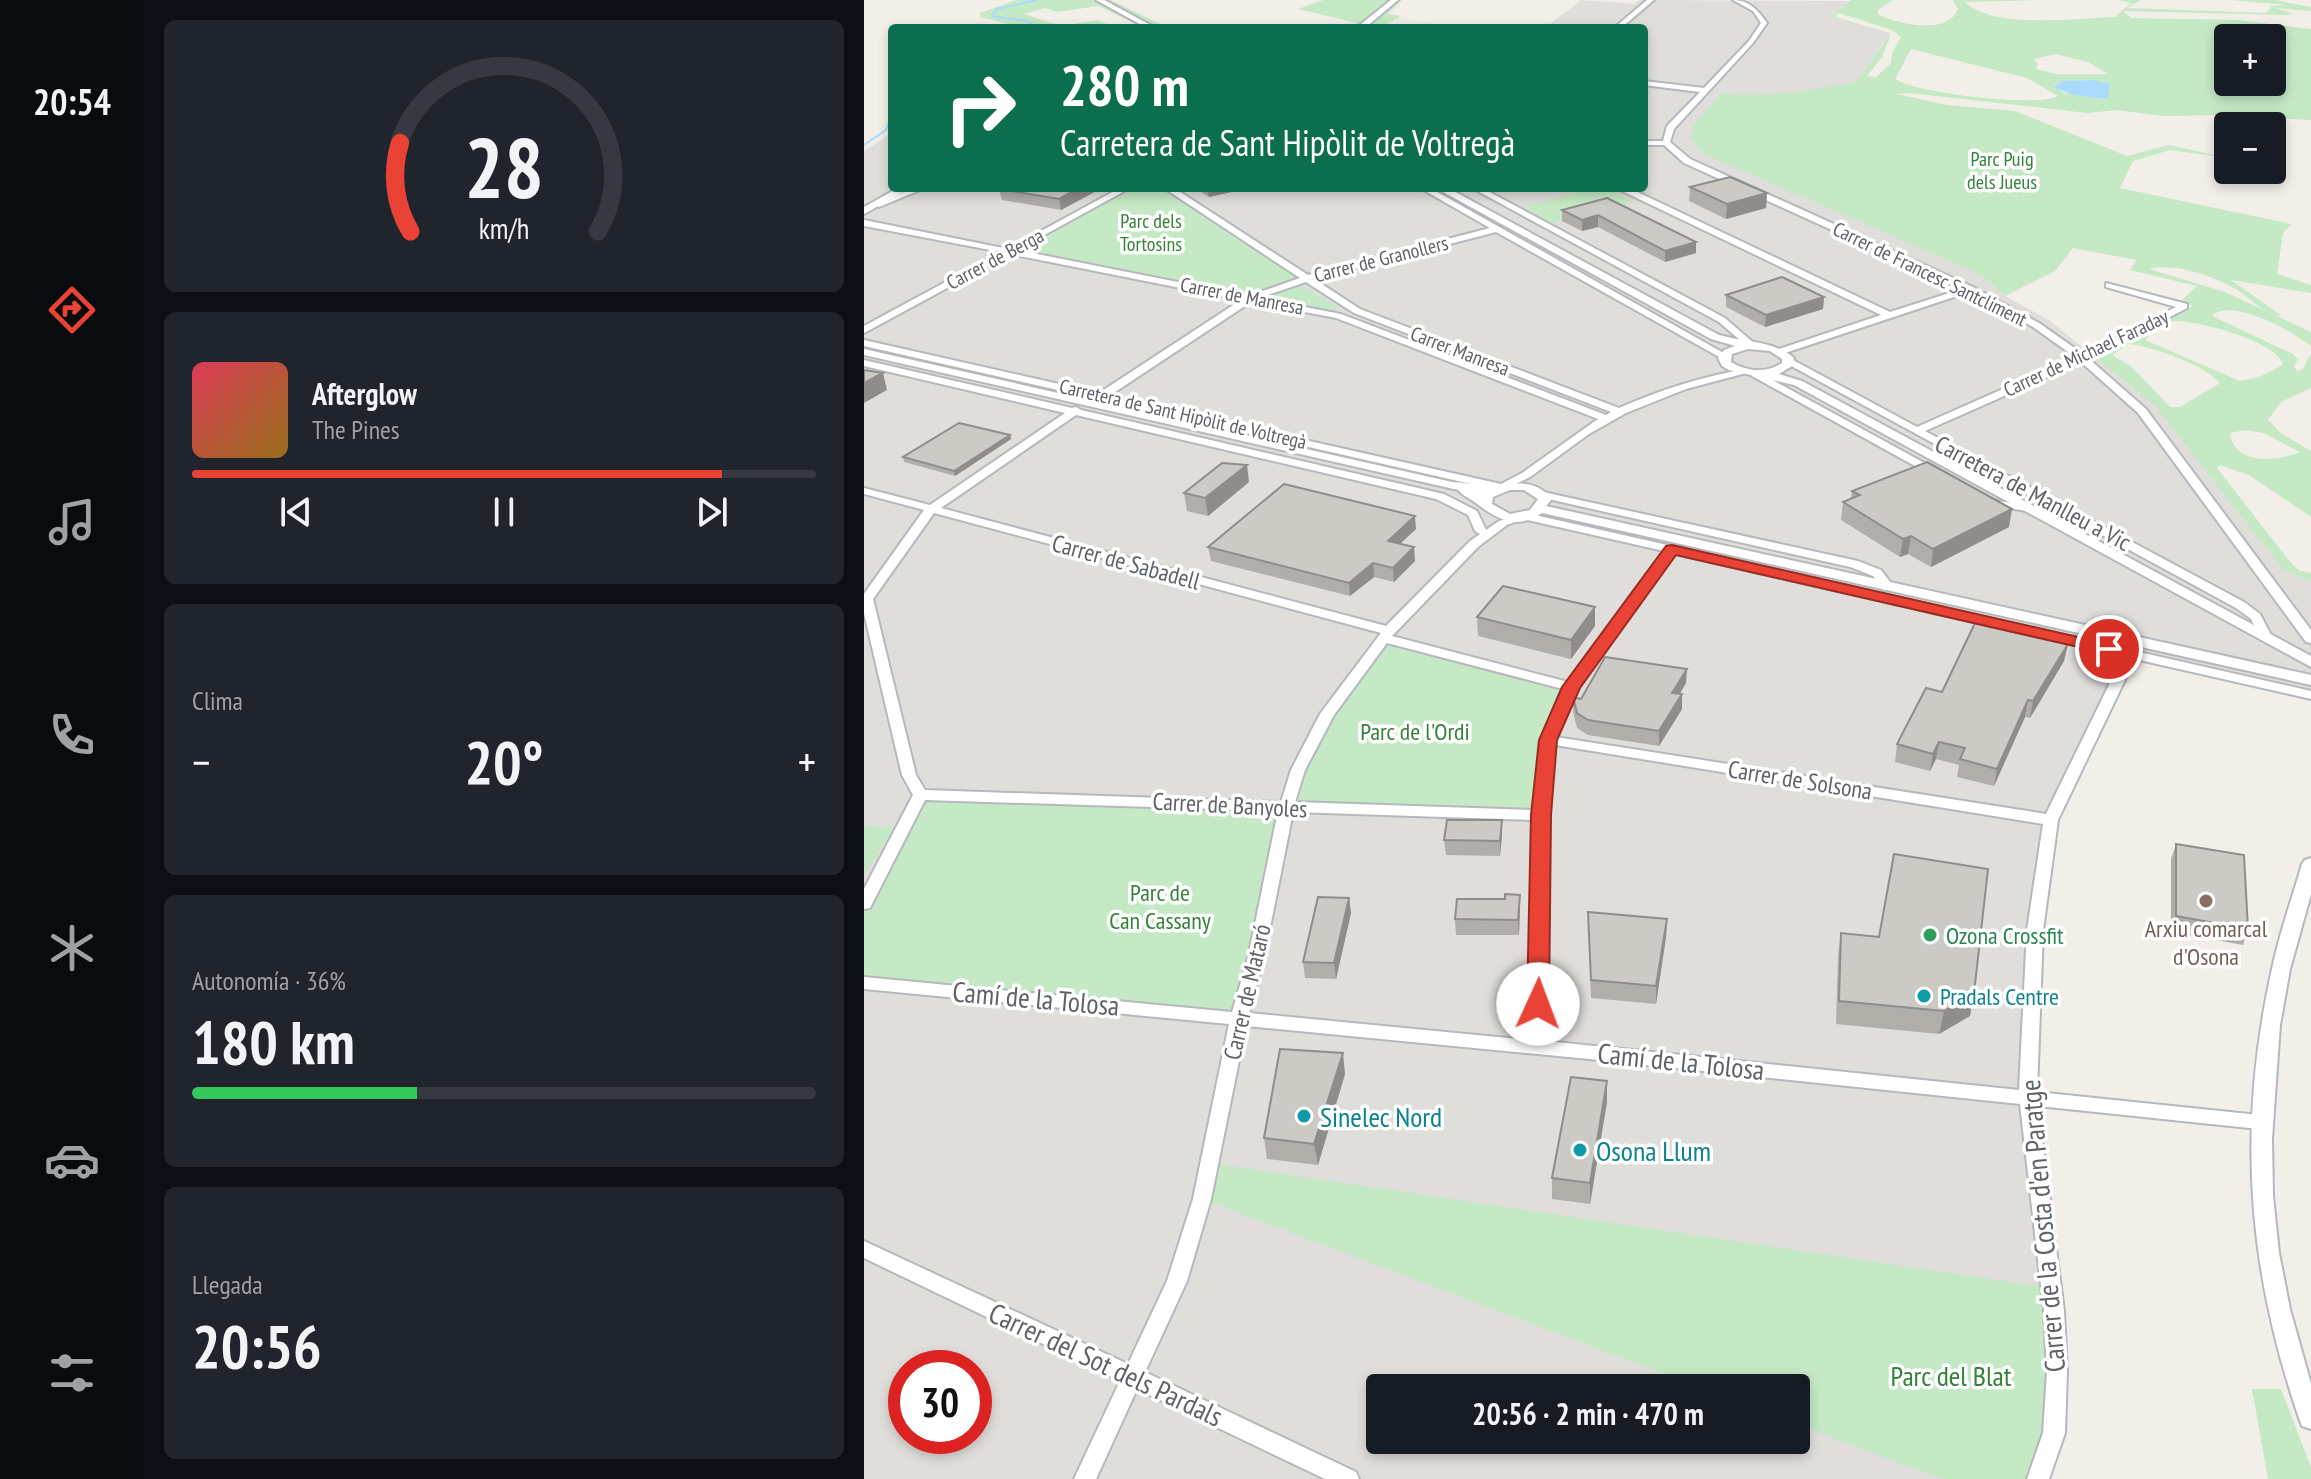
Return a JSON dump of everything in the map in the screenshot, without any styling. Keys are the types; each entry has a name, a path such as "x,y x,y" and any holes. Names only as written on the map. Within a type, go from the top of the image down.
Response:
{"street":[{"path":"1099,0 1144,24"},
{"path":"1365,24 1395,0"},
{"path":"1622,24 1651,0"},
{"path":"1648,143 1666,143 1670,128 1751,42 1764,23 1755,10 1736,0"},
{"path":"1648,83 1705,90"},
{"name":"Carrer de Francesc Santcliment","path":"1666,143 1687,161 1970,289 2036,325 2082,358 2142,411 2311,639"},
{"path":"864,211 898,192"},
{"path":"876,205 910,192"},
{"name":"Carrer de Berga","path":"864,330 1119,192"},
{"name":"Carrer Manresa","path":"1174,192 1357,311 1620,412"},
{"path":"1431,192 1726,357"},
{"path":"1448,192 1715,337 1785,360"},
{"path":"1483,192 1722,320 1749,346"},
{"path":"1631,192 1890,316"},
{"name":"Carrer de Manresa","path":"864,223 1338,316 1605,418"},
{"name":"Carrer de Granollers","path":"1103,395 1250,298 1307,278 1498,229"},
{"name":"Carrer de Michael Faraday","path":"1916,431 2082,358 2184,306 2109,285"},
{"path":"1487,509 1485,497 1548,463 1605,418 1700,381 1755,373 1890,316 1970,289"},
{"path":"1715,337 1726,357"},
{"name":"Carretera de Sant Hipòlit de Voltregà","path":"864,343 1501,488"},
{"path":"1700,381 1726,357 1749,346"},
{"name":"Carretera de Sant Hipòlit de Voltregà","path":"864,352 1450,485 1469,493 1487,509 1522,516"},
{"name":"Carretera de Manlleu a Vic","path":"1726,357 1755,373 1798,383 2311,662"},
{"name":"Carretera de Manlleu a Vic","path":"1785,360 1798,383"},
{"name":"Carretera de Manlleu a Vic","path":"1785,360 2240,605 2256,617 2266,637"},
{"name":"Carretera de Sant Hipòlit de Voltregà","path":"864,363 1398,485 1458,503 1473,513 1478,538"},
{"path":"1755,373 1954,483"},
{"path":"864,904 920,795 909,775 867,599 930,510 1076,410"},
{"path":"1542,499 1539,478 1548,463"},
{"name":"Carretera de Sant Hipòlit de Voltregà","path":"1398,485 1501,488"},
{"path":"1501,488 1528,487 1542,499 1888,587 2311,680"},
{"name":"Carrer de Sabadell","path":"864,491 1571,687"},
{"path":"1977,496 2001,506 2027,508"},
{"path":"1522,516 1542,499"},
{"name":"Carrer de Mataró","path":"1478,538 1487,509"},
{"path":"1522,516 2311,695"},
{"name":"Carrer de Mataró","path":"1085,1479 1177,1281 1202,1199 1239,1017 1256,958 1286,808 1298,770 1327,714 1386,634 1478,538 1522,516"},
{"path":"1537,1047 1541,815 1548,740 1571,687 1672,549"},
{"path":"2089,632 2109,649"},
{"name":"Carrer de la Costa d'en Paratge","path":"2038,1479 2054,1433 2057,1371 2054,1311 2028,1098 2035,930 2051,820 2131,654"},
{"name":"Carrer de Solsona","path":"1548,740 2051,820"},
{"name":"Carrer de Banyoles","path":"920,795 1541,815"},
{"path":"2311,864 2281,969 2259,1122 2267,1254 2291,1368 2311,1418"},
{"name":"Camí de la Tolosa","path":"864,983 1239,1017 2259,1122"},
{"name":"Carrer del Sot dels Pardals","path":"864,1249 1348,1479"}],"shaded area":[{"path":"1581,0 1634,4 1639,0 1853,1 1832,17 1890,33 1857,81 1808,92 1752,96 1721,93 1982,275 2005,296 2049,320 2155,406 2283,568 2311,582 2311,701 2132,658 2049,820 2028,1098 2052,1349 2032,1479 864,1479 864,876 895,827 864,825 864,151 888,136 888,192 1648,192 1648,24 1550,24"}],"green space":[{"path":"1016,0 1111,0 1160,24 1136,24 1098,6 1057,12 1045,8 1024,14 1055,24 1009,24 980,17 980,13"},
{"path":"1323,0 1402,0 1388,14 1400,16 1398,19 1432,24 1396,19 1386,24 1356,24 1298,9"},
{"name":"Parc Puig dels Jueus","path":"1851,0 1893,0 1879,9 1877,14 1921,25 1944,23 1952,17 1958,9 1953,0 2042,0 1965,2 1978,11 1995,16 2037,20 2115,17 2131,3 2118,0 2140,0 2127,8 2266,13 2272,6 2287,5 2231,0 2275,0 2311,7 2311,11 2276,8 2293,14 2285,15 2123,11 2131,18 2239,20 2271,24 2214,24 2214,96 2286,96 2286,26 2311,29 2311,120 2286,119 2286,112 2163,116 2117,110 2087,113 1897,94 1947,105 2015,111 2127,156 2169,145 2214,155 2170,150 2133,161 2120,188 2291,224 2283,233 2277,274 2311,285 2311,293 2231,280 2282,316 2271,313 2311,332 2311,346 2290,332 2247,313 2221,311 2212,316 2293,354 2298,359 2294,367 2297,371 2303,369 2311,353 2311,388 2281,402 2268,420 2282,434 2311,451 2311,517 2249,475 2220,465 2217,468 2287,558 2298,570 2311,573 2311,582 2283,569 2155,406 2093,356 2193,306 2181,301 2197,286 2130,270 2137,260 2073,248 2055,271 2005,296 1982,275 1702,153 1691,138 1693,126 1721,93 1790,93 1857,81 1890,34 1831,17","holes":["1839,13 1892,30 1901,37 1892,53 1891,63 1876,77 1867,76 1882,57 1891,34 1835,16","1911,49 2027,78 2058,96 2003,100 1950,94 1895,79","2056,54 2090,63 2108,74 2056,74 2036,69 2038,64 2034,59","2094,80 2110,86 2106,99 2064,93 2053,86 2063,81","2149,269 2183,269 2208,276 2239,291 2267,312 2225,292","2173,321 2235,334 2267,348 2278,356 2283,365 2259,377 2240,381 2145,340 2155,328","2129,344 2151,349 2192,364 2220,383 2180,407 2170,407 2132,367 2112,355","2245,430 2264,433 2300,452 2269,459 2248,456 2233,444 2230,433"]},
{"path":"1098,20 1107,24 1073,24"},
{"name":"Parc dels Tortosins","path":"1119,192 1174,192 1307,278 1250,298 1011,250"},
{"path":"1580,192 1613,192 1633,202 1552,223 1522,207"},
{"path":"1303,287 1338,307 1335,311 1272,297 1287,288"},
{"name":"Parc de l'Ordi","path":"1383,638 1571,687 1548,740 1541,815 1286,808 1298,770"},
{"name":"Parc de Can Cassany","path":"920,795 1286,808 1239,1017 864,983 864,904"},
{"path":"864,825 896,827 864,876"},
{"name":"Parc del Blat","path":"1209,1163 2051,1288 2050,1421 2035,1479 1942,1479 1810,1429 1810,1374 1665,1374 1202,1199"},
{"path":"2252,1389 2281,1389 2311,1467 2311,1479 2268,1479"}],"water":[{"path":"2094,80 2110,84 2107,99 2073,95 2053,87 2063,81"}],"building":[{"path":"1730,177 1767,193 1727,204 1690,187"},
{"path":"1017,192 1072,192 1059,199"},
{"path":"1607,198 1696,242 1665,251 1598,215 1582,220 1562,210"},
{"path":"1782,277 1824,297 1766,315 1726,295"},
{"path":"864,370 883,373 864,383"},
{"path":"959,423 1010,435 954,471 903,457"},
{"path":"1927,462 2012,509 1933,549 1911,536 1903,539 1843,502 1860,495 1852,491"},
{"path":"1222,463 1247,465 1205,498 1184,493"},
{"path":"1284,484 1415,516 1388,541 1414,547 1393,568 1373,563 1349,583 1208,547"},
{"path":"1503,586 1595,607 1571,640 1477,617"},
{"path":"1975,623 2068,644 2033,701 2028,700 1997,769 1960,759 1965,748 1939,742 1933,754 1897,744 1926,688 1942,692"},
{"path":"1605,657 1687,669 1672,693 1682,694 1659,731 1588,720 1577,713 1573,697 1581,699"},
{"path":"1447,820 1502,820 1500,841 1444,840"},
{"name":"Arxiu comarcal d'Osona","path":"2176,844 2244,855 2248,929 2176,916"},
{"path":"1894,854 1988,869 1974,993 1944,1011 1839,1001 1841,933 1879,937"},
{"path":"1505,894 1520,895 1518,920 1455,919 1457,899 1505,899"},
{"path":"1318,897 1349,898 1334,963 1303,962"},
{"path":"1588,912 1667,919 1656,986 1591,980"},
{"name":"Sinelec Nord","path":"1280,1049 1343,1053 1314,1144 1264,1138"},
{"name":"Osona Llum","path":"1571,1077 1607,1081 1590,1183 1552,1178"}],"waterway":[{"path":"1032,24 992,16 997,9 1037,0"},
{"path":"864,145 886,130 888,125"}],"place":[{"name":"Arxiu comarcal d'Osona","path":"2206,901"},
{"name":"Ozona Crossfit","path":"1930,935"},
{"name":"Pradals Centre","path":"1924,996"},
{"name":"Sinelec Nord","path":"1304,1116"},
{"name":"Osona Llum","path":"1580,1150"}],"route":[{"path":"1538,1004 1541,815 1548,740 1571,687 1672,549 2109,649"}]}
